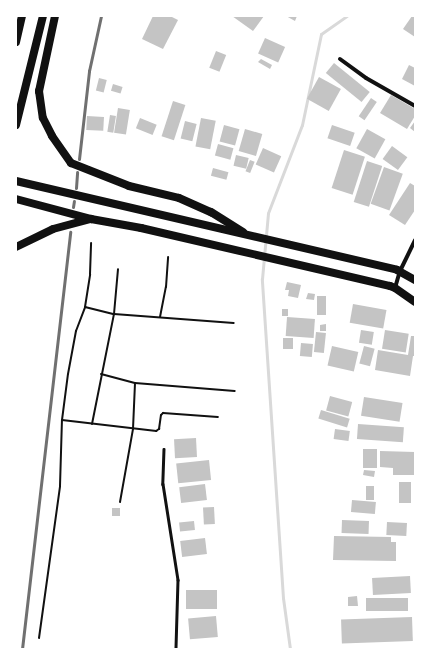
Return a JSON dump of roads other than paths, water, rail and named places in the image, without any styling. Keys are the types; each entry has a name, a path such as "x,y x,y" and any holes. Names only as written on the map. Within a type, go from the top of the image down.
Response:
{"main road":[{"path":"16,42 22,16"},
{"path":"16,125 42,16"},
{"path":"55,16 39,91 43,118 52,136 71,163 129,186 179,198 211,212 250,235"},
{"path":"16,181 400,271 415,280"},
{"path":"16,199 90,219 141,228 395,288 415,302"},
{"path":"16,247 53,229 90,219"}],"street":[{"path":"340,59 366,78 415,106"},
{"path":"395,288 400,271 415,240"}],"lane":[{"path":"164,449 163,484 178,580 176,649"}],"waterway":[{"path":"290,649 283,598 262,279 268,213 302,125 321,34 347,16"}],"railway":[{"path":"79,159 89,71 101,16"},
{"path":"76,188 77,172"},
{"path":"73,207 74,201"},
{"path":"22,649 70,232"}]}
